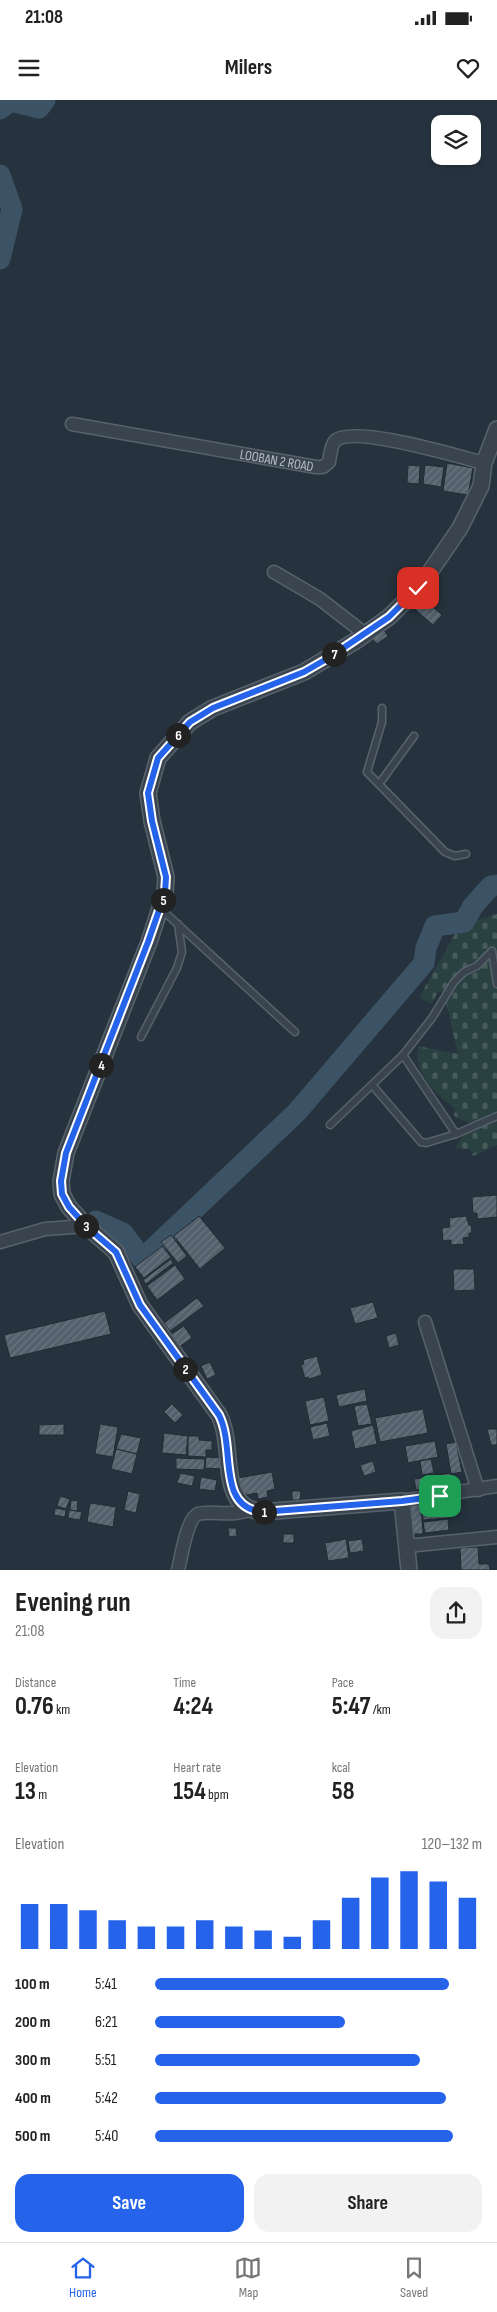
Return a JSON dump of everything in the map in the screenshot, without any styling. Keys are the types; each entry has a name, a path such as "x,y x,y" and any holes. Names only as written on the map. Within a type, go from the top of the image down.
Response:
{"street":[{"name":"LOOBAN 2 ROAD","path":"72,424 316,467 323,467 329,462 333,443 336,440 358,436 377,437 484,464"},
{"path":"249,1510 238,1501 232,1491 226,1427 140,1305 116,1252 86,1226 69,1207 62,1194 62,1167 161,909 166,877 152,821 148,793 158,758 190,722 213,708 304,672 389,617 413,594 443,554 473,506 481,486 484,464 497,429"},
{"path":"274,572 320,599 365,634"},
{"path":"0,1242 45,1229 86,1226"},
{"path":"425,1322 478,1490"},
{"path":"178,1570 188,1527 193,1517 199,1514 236,1515 249,1510 262,1512 402,1501 497,1486"},
{"path":"402,1501 409,1570"},
{"path":"407,1546 497,1537"}],"lane":[{"path":"382,708 382,722 367,772 445,852 455,856 466,854"},
{"path":"382,780 414,736"},
{"path":"161,909 295,1032"},
{"path":"141,1038 177,968 182,952 178,924"},
{"path":"330,1125 373,1086 403,1055 432,1018 454,982 464,972 477,966 492,951 497,984"},
{"path":"403,1055 456,1134"},
{"path":"373,1086 421,1142 430,1144 497,1116"}],"green space":[{"path":"497,914 497,1145 473,1156 469,1149 455,1148 471,1124 454,1116 455,1109 433,1089 419,1066 418,1046 458,1054 444,993 438,991 432,1004 419,998 460,925"}],"building":[{"path":"447,463 473,468 468,495 443,491"},
{"path":"408,465 420,466 419,484 407,483"},
{"path":"425,465 444,467 441,487 423,484"},
{"path":"419,595 442,615 433,625 410,605"},
{"path":"383,629 388,636 377,644 371,637"},
{"path":"497,1195 497,1217 477,1219 477,1213 473,1213 472,1197"},
{"path":"199,1216 225,1248 200,1269 174,1236"},
{"path":"466,1216 469,1225 471,1225 472,1233 469,1233 469,1237 463,1238 464,1244 451,1245 451,1240 443,1241 442,1228 450,1227 449,1218"},
{"path":"171,1235 187,1256 178,1263 161,1242"},
{"path":"162,1246 171,1257 144,1278 135,1267"},
{"path":"171,1259 173,1263 146,1284 143,1280"},
{"path":"175,1265 185,1279 157,1300 147,1286"},
{"path":"453,1269 474,1269 475,1290 454,1291"},
{"path":"197,1298 204,1306 170,1331 164,1323"},
{"path":"373,1302 378,1318 355,1324 350,1308"},
{"path":"105,1311 111,1334 10,1358 4,1335"},
{"path":"184,1326 192,1338 176,1349 167,1337"},
{"path":"396,1333 399,1345 389,1348 386,1336"},
{"path":"317,1356 322,1375 309,1379 308,1377 305,1378 301,1365 304,1364 303,1360"},
{"path":"210,1362 216,1375 207,1379 201,1366"},
{"path":"365,1389 367,1401 339,1407 336,1395"},
{"path":"324,1397 329,1421 310,1425 305,1401"},
{"path":"172,1404 183,1415 175,1423 164,1412"},
{"path":"367,1404 372,1424 358,1426 354,1406"},
{"path":"423,1409 428,1433 380,1442 375,1418"},
{"path":"327,1423 330,1436 313,1440 310,1427"},
{"path":"64,1424 64,1435 39,1435 39,1425"},
{"path":"100,1424 118,1427 113,1457 95,1454"},
{"path":"373,1425 377,1444 355,1449 351,1431"},
{"path":"487,1429 497,1429 497,1445 491,1445"},
{"path":"164,1433 188,1436 186,1455 162,1453"},
{"path":"121,1434 141,1438 137,1454 116,1449"},
{"path":"188,1436 199,1436 199,1440 212,1441 212,1450 206,1450 206,1457 188,1456"},
{"path":"435,1441 438,1457 408,1463 405,1446"},
{"path":"456,1442 462,1472 451,1474 446,1444"},
{"path":"116,1449 137,1454 132,1474 111,1469"},
{"path":"206,1457 224,1458 224,1469 205,1468"},
{"path":"176,1458 205,1459 204,1470 176,1469"},
{"path":"431,1459 434,1473 422,1475 420,1461"},
{"path":"373,1461 376,1472 364,1476 360,1465"},
{"path":"272,1472 275,1489 267,1491 268,1497 258,1499 257,1493 241,1496 238,1478"},
{"path":"180,1473 195,1476 192,1486 177,1483"},
{"path":"450,1473 452,1483 416,1490 414,1479"},
{"path":"201,1477 217,1480 215,1491 199,1489"},
{"path":"128,1491 140,1494 136,1513 124,1510"},
{"path":"292,1491 301,1491 300,1500 292,1500"},
{"path":"60,1496 70,1499 66,1509 57,1506"},
{"path":"71,1500 78,1501 77,1511 70,1510"},
{"path":"421,1501 423,1534 412,1534 410,1502"},
{"path":"90,1503 116,1507 113,1527 87,1522"},
{"path":"448,1507 449,1518 423,1520 422,1509"},
{"path":"55,1508 66,1510 65,1517 54,1515"},
{"path":"69,1510 82,1512 80,1520 68,1518"},
{"path":"448,1519 449,1530 425,1533 423,1522"},
{"path":"228,1528 236,1528 237,1536 229,1537"},
{"path":"283,1534 294,1534 294,1543 283,1543"},
{"path":"346,1539 349,1558 328,1561 325,1543"},
{"path":"362,1539 364,1551 350,1553 348,1541"},
{"path":"478,1547 479,1564 489,1564 490,1570 461,1570 460,1548"}],"waterway":[{"path":"0,109 11,101 39,108 45,100"},
{"path":"0,175 12,209 0,259"},
{"path":"96,1221 123,1233 142,1259 297,1112 424,963 426,948 435,926 464,922 473,906 491,886 497,885"}],"route":[{"path":"418,588 389,617 330,657 304,672 213,708 190,722 158,758 148,793 152,821 166,877 165,893 161,909 66,1153 61,1181 62,1194 69,1207 86,1226 116,1252 124,1265 128,1280 140,1305 226,1427 232,1491 238,1501 249,1510 262,1512 402,1501 440,1496"}]}
